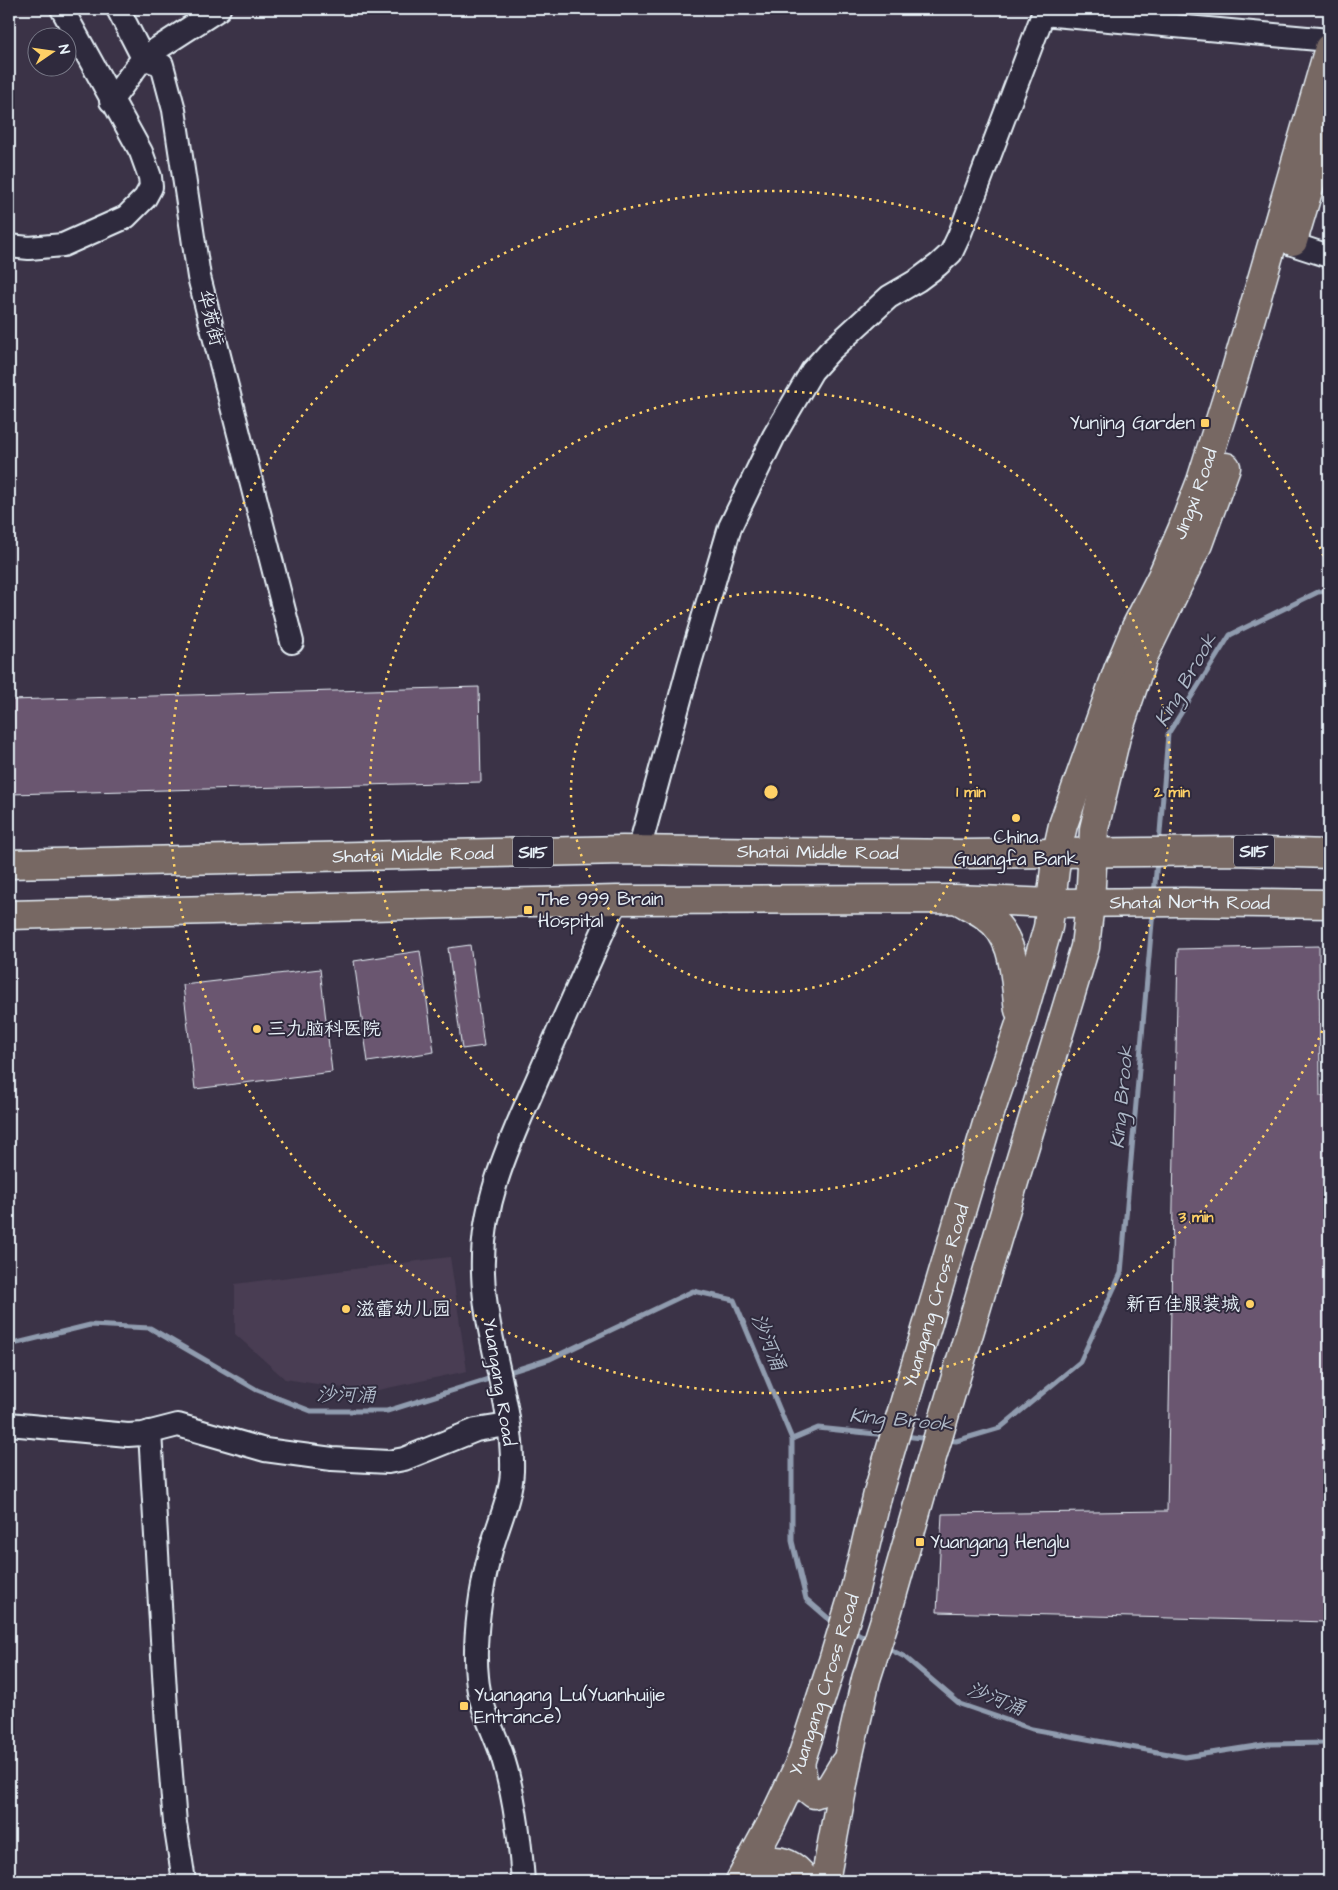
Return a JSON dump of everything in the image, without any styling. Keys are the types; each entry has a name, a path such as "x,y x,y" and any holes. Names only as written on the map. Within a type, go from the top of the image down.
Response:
{"main road":[{"name":"Jingxi Road","path":"1052,903 1057,852 1063,825 1118,670 1136,627 1162,576 1201,482 1236,369 1329,48"},
{"name":"Jingxi Road","path":"1090,903 1094,829 1116,736 1143,657 1198,544 1213,504 1329,121"},
{"name":"Shatai Middle Road","path":"13,867 639,850 966,854 1057,852"},
{"name":"S115","path":"1057,852 1242,851 1329,854"},
{"path":"956,899 988,917 1005,938 1011,950 1020,1024"},
{"path":"9,915 617,900 956,899 1052,903"},
{"name":"Shatai North Road","path":"1052,903 1329,904"},
{"name":"Yuangang Cross Road","path":"743,1876 771,1824 800,1763 833,1661 854,1590 879,1489 902,1417 991,1110 1020,1024 1048,928 1052,903"},
{"name":"Yuangang Cross Road","path":"825,1881 848,1758 866,1679 888,1610 1018,1165 1086,947 1090,903"},
{"path":"991,1110 1007,1104 1014,1105 1019,1110 1018,1165"},
{"path":"800,1763 804,1786 814,1794 829,1789 848,1758"},
{"path":"743,1876 772,1860 787,1864 802,1873 805,1881"}],"street":[{"path":"9,246 29,248 63,245 126,217 145,198 151,187 150,177 141,152 111,101 62,9"},
{"path":"118,9 143,58"},
{"path":"111,101 143,58 219,9"},
{"path":"639,850 689,666 730,527 770,444 812,371 830,351 889,297 918,280 951,253 960,236 1044,11 1329,40"},
{"name":"华苑街","path":"143,58 162,65 174,110 199,277 292,642"},
{"path":"1292,244 1329,256"},
{"name":"Yuangang Road","path":"523,1881 518,1824 513,1800 502,1755 482,1707 477,1677 477,1644 484,1578 510,1488 512,1471 506,1415 483,1274 484,1224 490,1198 509,1145 617,900"},
{"path":"9,1424 128,1435 178,1425 273,1451 332,1459 388,1462 404,1459 476,1430 506,1415"},
{"path":"150,1432 167,1726 175,1823 184,1881"}],"shaded area":[{"name":"滋蕾幼儿园","path":"450,1257 467,1371 369,1392 285,1379 235,1334 235,1284"}],"building":[{"path":"479,687 481,782 9,794 9,700"},
{"path":"470,945 484,1046 462,1049 448,948"},
{"name":"新百佳服装城","path":"1319,946 1320,1096 1329,1096 1329,1622 937,1612 942,1514 1167,1511 1178,949"},
{"path":"420,951 434,1052 368,1062 354,961"},
{"name":"三九脑科医院","path":"320,969 332,1072 195,1089 183,985"}],"waterway":[{"name":"King Brook","path":"1159,845 1168,734 1230,635 1318,592 1329,591"},
{"name":"King Brook","path":"1154,895 1157,861"},
{"name":"King Brook","path":"946,1440 956,1441 1000,1428 1080,1362 1121,1273 1153,911"},
{"name":"沙河涌","path":"506,1373 550,1359 693,1291 734,1300 792,1439 792,1541 806,1599 829,1619 837,1623"},
{"name":"沙河涌","path":"9,1345 90,1325 150,1328 257,1390 311,1411 387,1411 495,1377"},
{"name":"King Brook","path":"792,1439 818,1428 886,1435"},
{"name":"King Brook","path":"904,1436 930,1439"},
{"name":"沙河涌","path":"851,1630 870,1640"},
{"name":"沙河涌","path":"885,1647 905,1657 960,1704 1032,1729 1185,1757 1268,1744 1329,1743"}],"place":[{"name":"Yunjing Garden","path":"1205,423"},
{"name":"China Guangfa Bank","path":"1016,818"},
{"name":"The 999 Brain Hospital","path":"528,910"},
{"name":"三九脑科医院","path":"257,1029"},
{"name":"新百佳服装城","path":"1250,1304"},
{"name":"滋蕾幼儿园","path":"346,1309"},
{"name":"Yuangang Henglu","path":"920,1542"},
{"name":"Yuangang Lu(Yuanhuijie Entrance)","path":"464,1706"}]}
